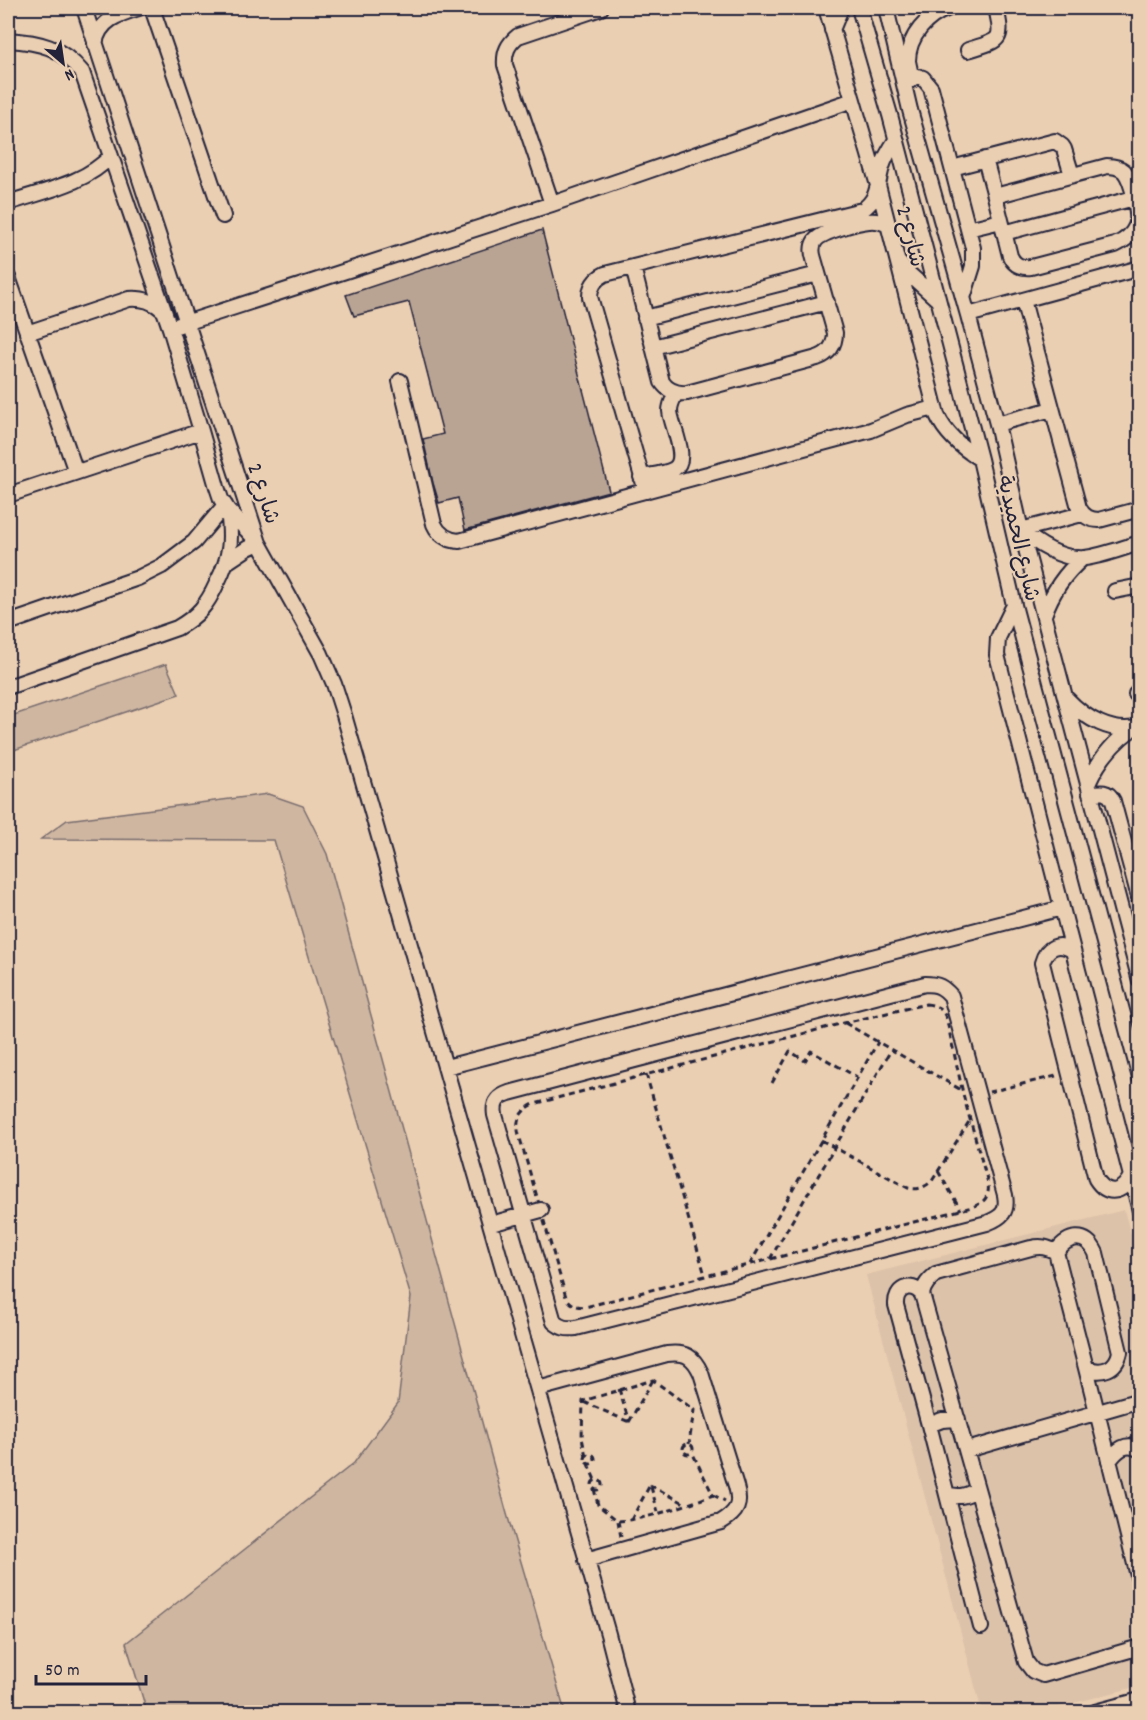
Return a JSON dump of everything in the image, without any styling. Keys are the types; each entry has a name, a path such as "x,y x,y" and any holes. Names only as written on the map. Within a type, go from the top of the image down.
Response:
{"street":[{"name":"شارع 2","path":"84,8 259,543"},
{"path":"95,44 98,33 108,21 124,12 139,8"},
{"path":"152,8 223,216"},
{"name":"شارع 2","path":"826,8 879,189 940,423 952,438 980,459"},
{"path":"832,30 841,8"},
{"name":"شارع الحميدية","path":"859,8 980,459 1014,605 1140,1078"},
{"name":"شارع الحميدية","path":"886,8 910,110 997,424 1021,530 1140,981"},
{"path":"910,110 915,96 908,62 909,52 917,33 929,19 949,8"},
{"path":"968,50 994,42 999,36 1001,29 996,8"},
{"path":"552,204 505,65 504,56 511,41 518,36 593,9"},
{"name":"شارع 2","path":"8,40 30,42 52,48 72,60 82,72 170,328 217,487 227,508 259,543"},
{"path":"911,74 922,78 931,88 968,229 974,256 971,276 963,298"},
{"path":"170,328 552,204 853,100"},
{"path":"646,491 590,297 592,286 599,277 605,274 862,210 872,202 879,189 879,178 885,159 896,140"},
{"path":"952,168 1055,141 1064,149 1072,175"},
{"path":"8,203 80,178 98,168 111,156"},
{"path":"985,159 994,196 1002,227 1013,262 1018,266 1024,268 1041,264 1124,241 1136,227 1138,218 1127,176 1119,167 1107,166 994,196"},
{"path":"968,229 1002,227 1134,198"},
{"path":"812,249 816,240 824,232 869,221 888,225"},
{"path":"633,267 662,382 665,387 676,393 687,393 822,356 831,349 835,333 812,249 808,238 796,226"},
{"path":"896,259 938,300"},
{"path":"968,315 1140,268"},
{"path":"645,318 818,274"},
{"path":"8,277 76,472"},
{"path":"27,333 129,300 150,301 163,310"},
{"path":"1023,300 1082,514 1093,520 1100,520 1140,509"},
{"path":"652,347 826,302"},
{"path":"400,381 434,524 441,535 459,541 871,430 907,415 935,408"},
{"path":"641,477 669,470 677,466 680,461 680,451 670,412 672,399 676,393"},
{"path":"997,424 1052,409"},
{"path":"8,495 201,431"},
{"path":"8,687 177,628 191,620 211,596 227,562 231,536 227,508"},
{"path":"8,623 138,578 162,566 194,542 227,508"},
{"path":"1021,530 1082,514"},
{"path":"1021,530 1056,552 1083,558 1140,543"},
{"path":"227,562 259,543 311,635 334,684 491,1224 628,1713"},
{"path":"1044,615 1048,602 1063,578 1083,558"},
{"path":"1114,591 1140,586"},
{"path":"1014,605 998,638 997,655 1140,1211"},
{"path":"1066,697 1088,717 1102,724 1117,728 1136,728"},
{"path":"1136,728 1120,738 1100,759 1089,789 1104,792 1113,801 1140,901"},
{"path":"446,1067 1062,908"},
{"path":"1073,951 1066,946 1058,945 1050,948 1044,955 1042,963 1096,1179 1101,1187 1110,1191 1119,1190 1127,1184 1131,1176"},
{"path":"925,984 936,984 945,988 951,996 970,1097 1006,1204 1004,1213 987,1223 568,1329 554,1322 524,1215 494,1108 496,1101 502,1095 925,984"},
{"path":"491,1224 541,1210"},
{"path":"1056,1252 1065,1241 1077,1238 1089,1242 1096,1253 1120,1352 1116,1363 1111,1368 1099,1371 1086,1368"},
{"path":"1140,1584 1056,1252 1040,1246 936,1274 928,1280 922,1294 1026,1662 1037,1674 1048,1674 1140,1647"},
{"path":"922,1294 917,1289 904,1288 895,1298 896,1305 981,1627"},
{"path":"538,1389 667,1354 678,1353 688,1356 696,1363 739,1496 737,1507 731,1516 721,1522 586,1560"},
{"path":"967,1450 1140,1400"},
{"path":"929,1425 942,1420 958,1419"},
{"path":"1109,1461 1120,1448 1128,1446 1140,1450"},
{"path":"947,1494 962,1496 977,1489"},
{"path":"1095,1713 1140,1700"}],"path":[{"path":"844,1023 970,1097 970,1120 989,1191 986,1199 980,1204 961,1210 589,1306 582,1307 570,1303 566,1297 519,1135 517,1125 519,1116 525,1108 646,1074 844,1023 926,1004 940,1008 945,1014 963,1091"},
{"path":"750,1264 878,1042"},
{"path":"770,1259 891,1050"},
{"path":"772,1083 790,1052 805,1061 812,1051 857,1077"},
{"path":"970,1097 1069,1073"},
{"path":"646,1074 705,1275"},
{"path":"820,1140 908,1188 916,1190 932,1181 970,1120"},
{"path":"938,1170 961,1210"},
{"path":"583,1401 653,1380"},
{"path":"629,1422 653,1380"},
{"path":"653,1380 694,1410 689,1444"},
{"path":"619,1389 629,1422"},
{"path":"583,1401 629,1422"},
{"path":"583,1401 582,1438 585,1460 595,1480 602,1485 594,1489"},
{"path":"689,1444 684,1446 684,1450 688,1454 692,1452"},
{"path":"618,1521 658,1513 713,1495 692,1452 693,1448 689,1444"},
{"path":"586,1456 591,1454 595,1457 594,1462 588,1464"},
{"path":"595,1480 592,1484 598,1505 618,1521 623,1551"},
{"path":"650,1485 686,1504"},
{"path":"650,1485 658,1513"},
{"path":"631,1520 650,1485"}],"shaded area":[{"path":"166,664 179,694 8,752 8,717"},
{"path":"268,794 303,806 327,854 507,1514 565,1712 147,1712 126,1643 354,1463 398,1403 411,1297 274,840 41,839 67,820"},
{"path":"1124,1210 1140,1268 1139,1686 1039,1712 982,1712 866,1275"}],"building":[{"path":"542,230 609,491 465,530 458,498 439,503 433,483 423,439 443,434 409,302 354,316 346,295"}]}
